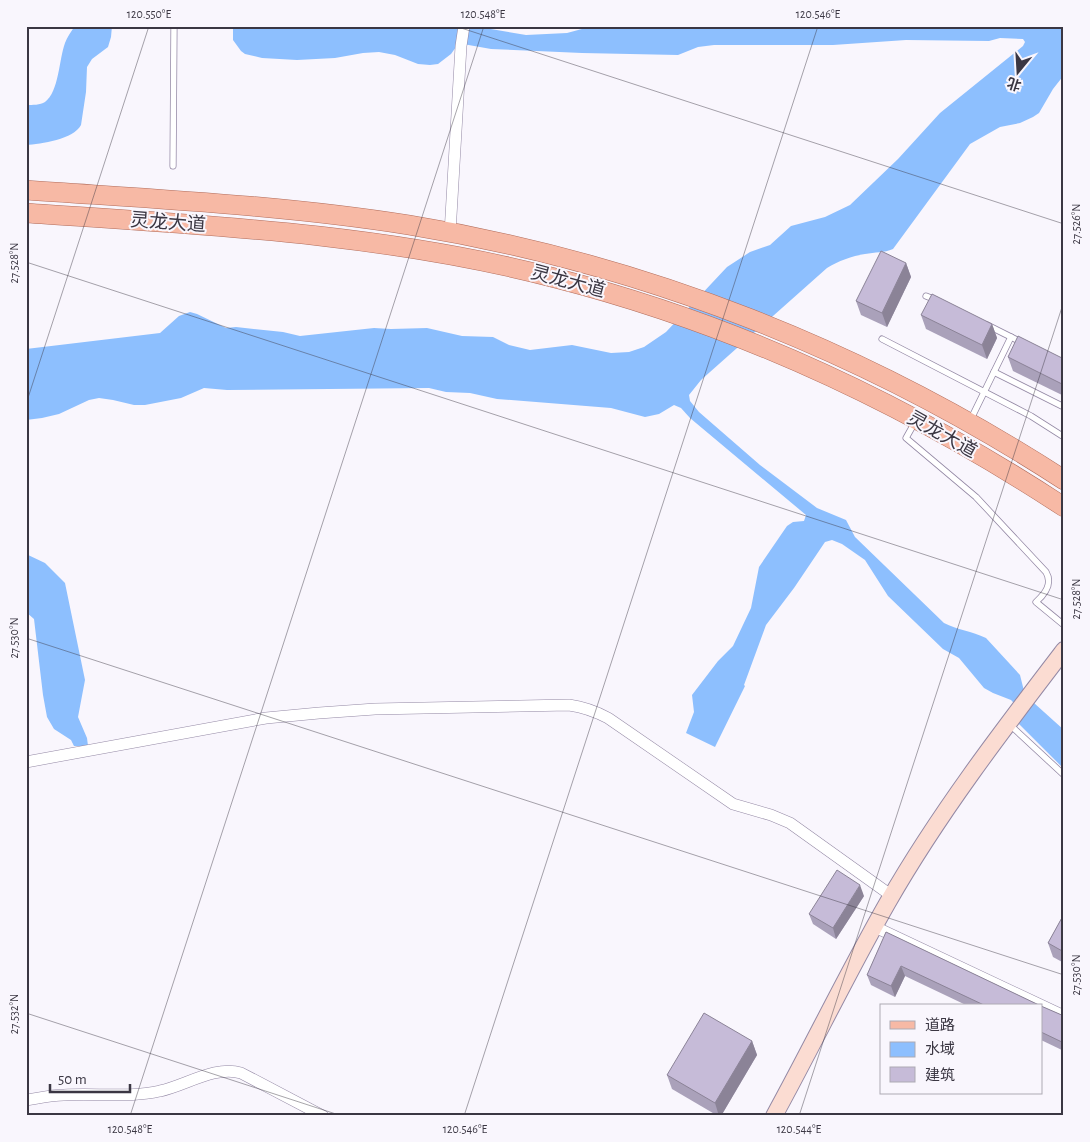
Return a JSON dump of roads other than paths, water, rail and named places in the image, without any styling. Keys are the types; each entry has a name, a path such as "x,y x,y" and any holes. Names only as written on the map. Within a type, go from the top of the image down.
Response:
{"main road":[{"name":"灵龙大道","path":"26,190 299,211 450,232 559,256 683,293 772,328 875,373 969,423 1064,480"},
{"name":"灵龙大道","path":"26,213 287,233 404,248 474,260 554,277 668,312 758,346 857,390 916,420 987,460 1064,508"},
{"path":"775,1115 892,896 941,819 1009,723 1064,650"}],"street":[{"path":"450,232 461,46 464,26"},
{"path":"26,762 266,718 384,709 580,707 608,718 733,804 771,815 790,823 892,896"},
{"path":"875,926 1039,1004"},
{"path":"1042,1006 1064,1016"},
{"path":"26,1100 62,1095 147,1094 162,1091 218,1072 230,1071 240,1074 323,1116"}],"lane":[{"path":"172,166 174,26"},
{"path":"926,296 943,304"},
{"path":"977,320 1029,345"},
{"path":"969,423 1011,337"},
{"path":"882,339 1030,416 1064,437"},
{"path":"994,372 1064,407"},
{"path":"916,420 906,438 976,497 1046,572 1049,579 1048,587 1042,597 1036,602 1064,625"},
{"path":"1009,723 1064,775"}],"water":[{"path":"75,26 112,26 108,47 92,59 87,67 86,92 81,125 72,134 64,137 48,142 26,145 26,105 41,104 50,97 56,83 65,43"},
{"path":"233,26 293,28 473,26 526,35 567,33 593,26 1064,26 1064,75 1039,113 1020,123 1000,127 970,144 893,249 850,257 827,268 701,380 689,395 690,401 699,412 760,465 817,508 846,520 855,537 944,623 986,638 1020,675 1024,691 1034,703 1064,730 1064,769 1018,723 1024,714 1011,700 984,688 959,658 943,649 888,596 865,560 842,544 832,540 825,542 766,625 745,686 715,747 686,733 694,712 692,695 718,661 733,646 751,608 759,567 787,526 793,522 804,521 806,515 690,418 681,408 674,405 659,414 645,417 611,408 497,399 470,393 446,392 429,388 227,390 204,388 181,398 145,405 134,405 99,398 89,400 59,414 26,420 26,349 160,333 179,316 190,312 226,328 236,327 283,332 300,336 374,328 427,328 462,336 493,337 509,345 530,350 572,345 611,353 629,352 644,347 666,332 727,267 750,252 770,245 791,226 825,217 850,205 898,159 940,113 1023,46 1025,42 1023,39 1000,38 989,41 906,40 833,45 714,45 698,47 678,55 491,49 463,44 456,47 451,54 438,64 430,65 418,64 395,55 379,52 335,58 297,60 262,58 245,54 241,51 233,40"},
{"path":"26,554 45,563 65,583 85,680 78,717 87,738 88,746 74,746 71,740 54,729 47,717 34,619 26,612"}]}
